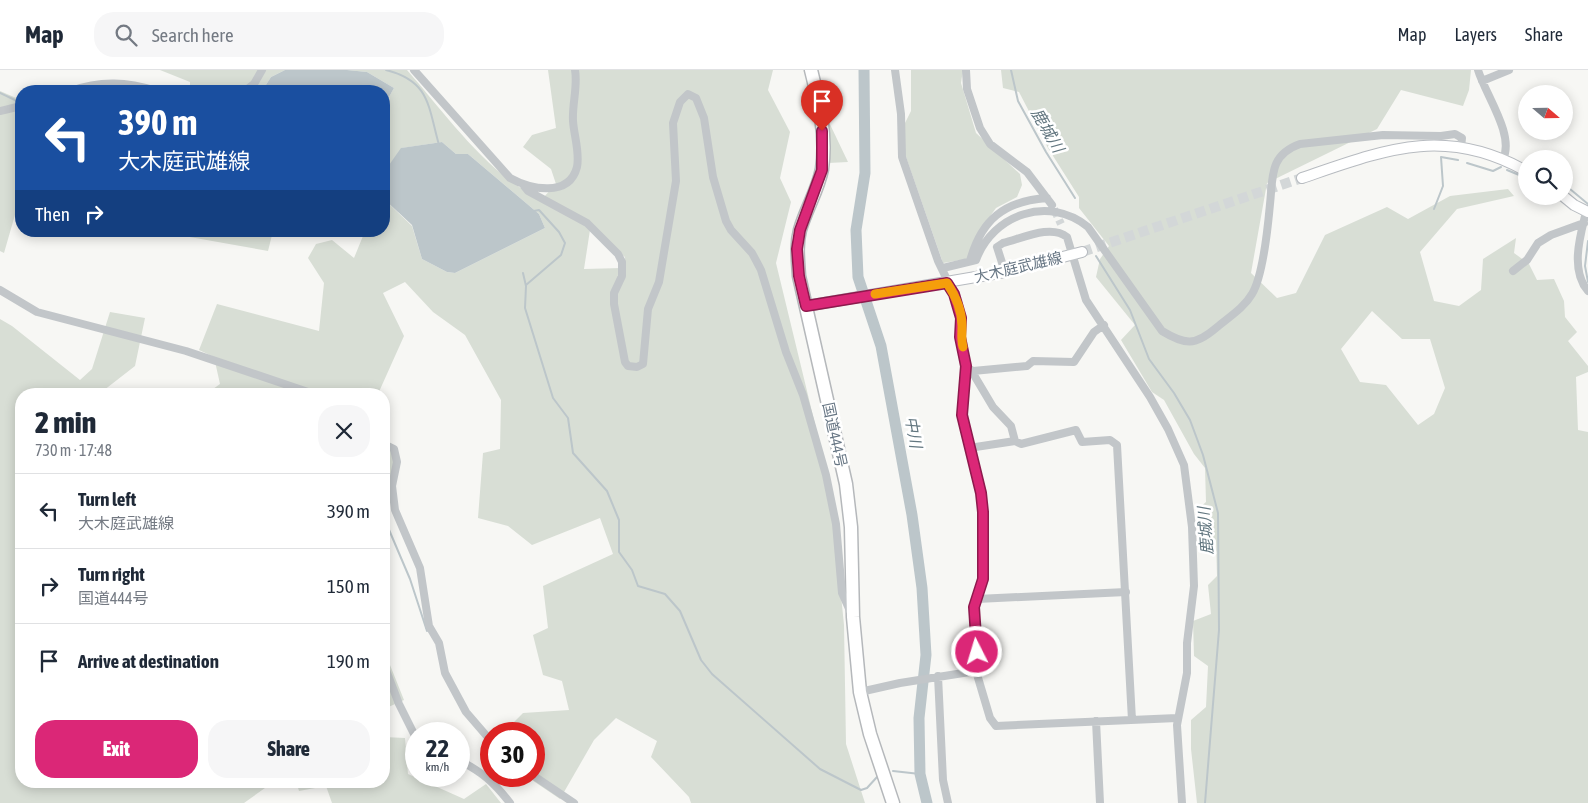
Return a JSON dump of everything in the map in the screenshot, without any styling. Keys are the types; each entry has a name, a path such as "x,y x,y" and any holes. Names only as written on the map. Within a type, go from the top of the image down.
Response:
{"highway":[{"name":"国道444号","path":"811,70 819,104 824,145 822,170 800,230 797,249 799,276 846,484 851,527 853,617 860,692 870,734 893,803"}],"main road":[{"path":"1302,178 1398,148 1418,145 1462,147 1503,159 1518,167"},
{"path":"1573,203 1587,212"},
{"name":"大木庭武雄線","path":"806,306 1005,272 1078,253"}],"street":[{"path":"253,85 262,70"},
{"path":"414,70 491,159 510,178 524,186 536,189 552,188 565,183 572,176 576,168 578,154 573,120 575,70"},
{"path":"895,70 901,114 902,157 920,212 947,283 954,294 961,318 960,337 966,366 962,415 981,493 983,512 983,579 976,599 974,615 978,666 976,671 990,718 996,726 1178,718"},
{"path":"966,70 967,89 980,128 990,144 1027,172 1052,205"},
{"path":"1478,70 1489,93 1506,142 1506,152 1503,159"},
{"path":"1482,80 1508,70"},
{"path":"97,85 128,83 136,85"},
{"path":"524,186 528,191 587,223 618,254 622,262 622,276 614,293 614,304 625,362 628,366 637,367 643,364 648,309 659,282 676,181 673,124 680,102 688,94 696,98 704,118 714,177 726,221 731,230 752,253 761,270 786,352 803,395 826,475 836,524 842,593 853,617"},
{"path":"0,111 15,107"},
{"path":"942,268 976,260 985,242 994,231 1005,222 1026,214 1045,211 1076,217 1088,227 1162,331 1174,339 1192,342 1202,339 1213,331 1241,308 1253,293 1262,263 1272,174 1276,164 1289,148 1300,144 1383,135 1440,136 1455,134 1462,138 1462,147"},
{"path":"970,261 981,234 991,220 1003,209 1018,202 1046,198"},
{"path":"1587,212 1578,256 1579,276 1588,291"},
{"path":"1513,272 1526,260 1538,243 1551,235 1584,223"},
{"path":"998,247 1003,243 1061,228 1078,253 1086,300 1150,397 1168,429 1184,466 1192,527 1194,586 1187,673 1178,718 1182,803"},
{"path":"985,242 998,247"},
{"path":"998,247 1005,272"},
{"path":"0,290 37,312 186,351 296,388"},
{"path":"973,371 1028,366 1033,361 1074,362 1094,332 1104,325"},
{"path":"966,366 973,371 993,407 1011,426 1015,442"},
{"path":"969,448 1015,442 1021,444 1076,430 1082,442 1110,440 1117,445 1132,720"},
{"path":"390,448 394,450 397,462 392,486 395,510 420,568 430,626 439,643 445,673 466,712 480,728"},
{"path":"976,599 1126,592"},
{"path":"860,692 938,676 976,671"},
{"path":"938,676 943,780 948,803"},
{"path":"390,680 408,722"},
{"path":"1096,721 1100,803"},
{"path":"470,766 493,781 510,803"},
{"path":"545,783 574,803"}],"shaded area":[{"path":"160,70 285,70 271,77 266,85 190,85 190,82"},
{"path":"285,70 347,70 367,72 389,85 266,85 271,77"},
{"path":"347,70 407,70 452,124 486,160 504,176 542,199 556,184 551,169 523,147 532,135 556,128 548,70 773,70 768,90 790,132 780,178 791,202 776,263 830,486 844,625 846,744 865,803 691,803 689,797 651,757 657,741 616,718 594,740 560,799 542,787 545,787 545,722 514,722 523,713 569,710 562,681 543,675 533,635 548,628 543,586 613,554 600,518 532,545 508,526 478,518 483,453 500,449 501,400 465,335 433,312 405,282 383,293 404,336 381,388 214,388 220,384 214,357 199,350 217,304 319,331 324,283 308,258 316,244 332,240 354,258 363,237 390,237 390,205 412,226 422,259 447,272 455,273 545,228 539,214 468,154 456,154 442,142 402,148 390,164 390,95 394,88 367,72","holes":["590,230 625,257 622,268 584,269"]},
{"path":"911,70 963,70 961,83 976,133 1020,174 1022,185 1017,197 996,208 978,233 967,259 943,263 905,154 905,123 911,111"},
{"path":"1001,70 1471,70 1469,90 1463,106 1401,90 1377,129 1267,183 1251,273 1277,298 1296,293 1325,235 1387,207 1408,219 1450,196 1508,189 1514,196 1457,209 1420,252 1434,301 1459,306 1481,290 1483,259 1516,238 1514,253 1529,264 1537,280 1554,279 1564,301 1565,317 1577,332 1568,341 1588,366 1588,372 1576,377 1578,430 1588,432 1588,803 1197,803 1191,749 1191,720 1206,707 1208,666 1194,656 1193,621 1211,614 1208,585 1217,576 1216,540 1198,528 1197,510 1206,502 1205,468 1194,454 1164,400 1152,392 1121,340 1135,325 1096,277 1100,259 1109,246 1079,208 1079,197 1048,148 1019,92 1003,88","holes":["1372,311 1402,339 1430,339 1445,388 1434,414 1418,425 1386,385 1360,382 1341,349"]},
{"path":"390,86 394,88 390,95"},
{"path":"0,91 15,97 15,215 4,253 0,251"},
{"path":"826,116 848,162 828,163"},
{"path":"442,142 456,154 468,154 539,214 545,228 455,273 447,272 422,259 412,225 390,205 390,164 401,148"},
{"path":"189,237 272,237 268,251"},
{"path":"110,312 145,318 135,366 107,388 15,388 15,788 265,788 244,803 0,803 0,319 12,326 80,380 92,369"},
{"path":"390,444 395,452 398,470 394,489 390,495"},
{"path":"390,665 404,700 390,706"},
{"path":"390,737 405,738 405,787 437,787 464,799 482,787 488,787 501,803 332,803 327,788 390,788"},
{"path":"298,788 315,788 299,791"}],"waterway":[{"path":"386,70 400,75 419,88 429,107 439,145"},
{"name":"中川","path":"864,70 865,173 856,230 858,277 881,346 912,515 922,588 926,655 919,718 920,774 927,803"},
{"name":"鹿城川","path":"1011,70 1018,101 1046,152 1075,198"},
{"path":"0,93 15,100"},
{"path":"1434,209 1443,186 1441,157 1458,160"},
{"path":"1467,163 1493,171 1501,167"},
{"path":"1507,170 1518,175"},
{"path":"1573,192 1588,204"},
{"path":"526,285 561,255 565,243 559,232 539,210 534,211"},
{"path":"1588,241 1585,266 1588,282"},
{"name":"鹿城川","path":"1096,256 1130,310 1149,359 1174,393 1190,420 1203,455 1218,513 1219,630 1205,803"},
{"path":"523,273 526,286 525,308 553,398 568,418 573,453 607,491 619,520 619,552 632,570 638,586 665,594 680,611 701,660 712,674 820,769 861,790 867,788 877,777"},
{"path":"390,532 410,579 427,631"},
{"path":"893,771 920,774"}],"tunnel":[{"path":"1082,252 1302,178"},
{"path":"1054,209 1061,224"}],"slow traffic":[{"path":"875,294 947,283 954,294 961,318 960,337 963,347"}],"route":[{"path":"822,131 824,145 822,170 800,230 797,249 799,276 806,306 947,283 954,294 961,318 960,337 966,366 962,393 962,415 981,493 983,512 983,579 974,607 977,652"}]}
